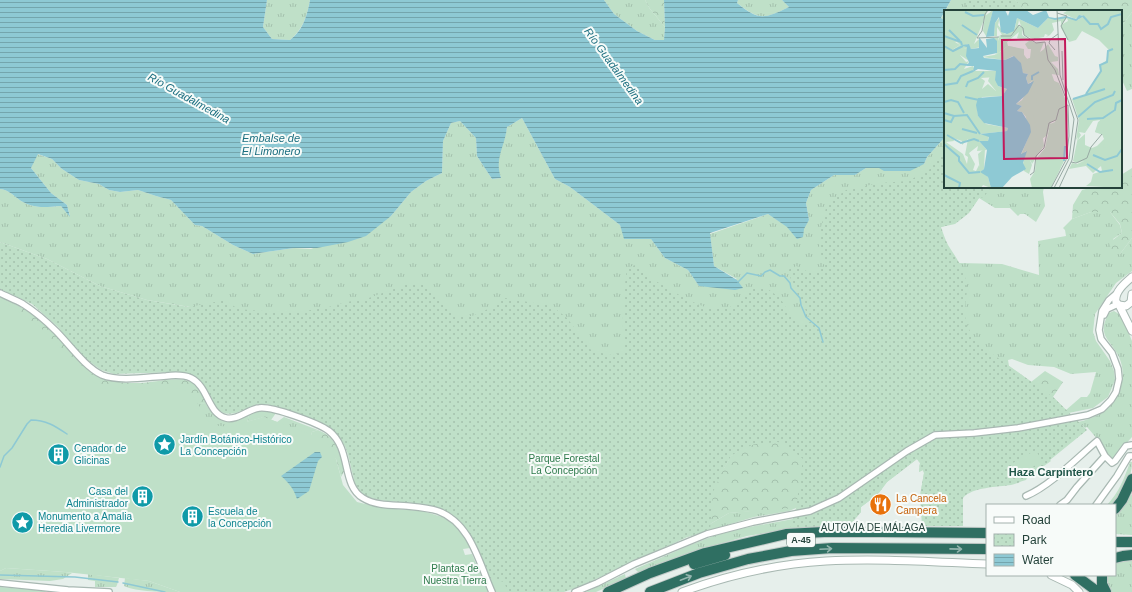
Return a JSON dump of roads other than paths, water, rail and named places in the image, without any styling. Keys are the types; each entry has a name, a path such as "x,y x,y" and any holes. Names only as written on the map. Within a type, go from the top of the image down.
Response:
{"highway":[{"path":"1116,508 1122,500 1132,479"},
{"path":"608,592 650,573 705,553 786,534 824,532 986,533"},
{"name":"AUTOVÍA DE MÁLAGA","path":"624,592 697,562 745,549 790,540 833,538 986,539"},
{"path":"1116,542 1132,542"},
{"name":"A-45","path":"650,592 699,572 748,559 791,551 832,548 986,550"},
{"path":"1116,550 1132,550"},
{"path":"1116,558 1132,555"},
{"path":"1076,576 1098,592"},
{"path":"1102,576 1102,584 1106,592"}],"street":[{"path":"1132,277 1123,284 1115,300 1132,331"},
{"path":"575,592 597,583 634,564 707,534 753,522 810,511 839,498 907,451 935,435 974,433 1018,428 1088,414 1102,409 1111,400 1116,392 1119,379 1118,369 1112,353 1101,339 1099,330 1100,320 1102,311 1109,300 1118,293 1126,291 1132,300 1126,306 1118,305 1107,309 1100,320"},
{"path":"0,293 23,304 55,330 80,358 101,374 111,378 177,375 190,378 201,385 213,409 219,415 227,418 238,416 258,408 267,408 282,412 329,431 343,451 350,483 358,495 364,499 385,505 426,508 438,511 456,521 469,539 492,592"},
{"path":"1026,496 1032,494 1056,477 1097,441 1105,456 1112,463 1126,446 1132,445"},
{"path":"1061,504 1067,500 1077,486 1105,456"},
{"path":"1097,504 1117,476 1129,456 1132,456"},
{"path":"682,592 747,572 796,564 827,561 866,560 986,564"},
{"path":"1053,576 1072,585 1079,592"},
{"path":"0,583 68,590 109,592"}],"water":[{"name":"Embalse de El Limonero","path":"0,0 267,0 263,27 272,39 290,40 298,32 304,22 310,0 604,0 614,14 637,31 655,40 664,40 664,0 738,0 737,3 751,13 767,16 789,7 782,0 951,0 944,10 941,18 944,20 944,138 927,157 924,164 910,171 884,171 879,168 866,168 855,175 834,175 811,190 806,203 809,220 804,229 803,237 797,239 787,227 768,214 710,233 714,266 737,280 743,288 735,290 699,286 688,270 665,258 651,239 624,239 620,225 570,187 555,179 522,118 507,127 499,158 499,171 501,178 492,179 477,156 476,138 460,121 451,123 443,141 442,173 426,181 411,192 391,216 366,236 348,242 317,248 294,248 253,254 233,245 202,226 195,225 171,200 138,190 120,192 109,190 99,184 79,180 62,169 52,159 38,154 31,168 51,193 67,205 70,217 61,206 40,207 26,204 9,192 0,189"},
{"path":"315,452 320,452 322,457 318,461 309,491 297,499 291,486 281,476"}],"waterway":[{"path":"738,282 747,273 761,276 770,270 780,276 784,276 790,283 791,288 800,298 806,317 819,328 823,342"},
{"path":"0,467 4,456 12,448 31,420 46,422 67,434"},
{"path":"0,575 75,577 118,582"},
{"path":"123,583 165,592"}],"place":[{"name":"Jardín Botánico-Histórico La Concepción","path":"164,445"},
{"name":"Cenador de Glicinas","path":"58,454"},
{"name":"Casa del Administrador","path":"143,497"},
{"name":"La Cancela Campera","path":"880,504"},
{"name":"Escuela de la Concepción","path":"193,517"},
{"name":"Monumento a Amalia Heredia Livermore","path":"22,522"}],"district":[{"name":"Haza Carpintero","path":"1051,472"}],"water label":[{"name":"Río Guadalmedina","path":"614,66"},
{"name":"Río Guadalmedina","path":"189,98"}],"park label":[{"name":"Parque Forestal La Concepción","path":"564,464"},
{"name":"Plantas de Nuestra Tierra","path":"455,574"}]}
